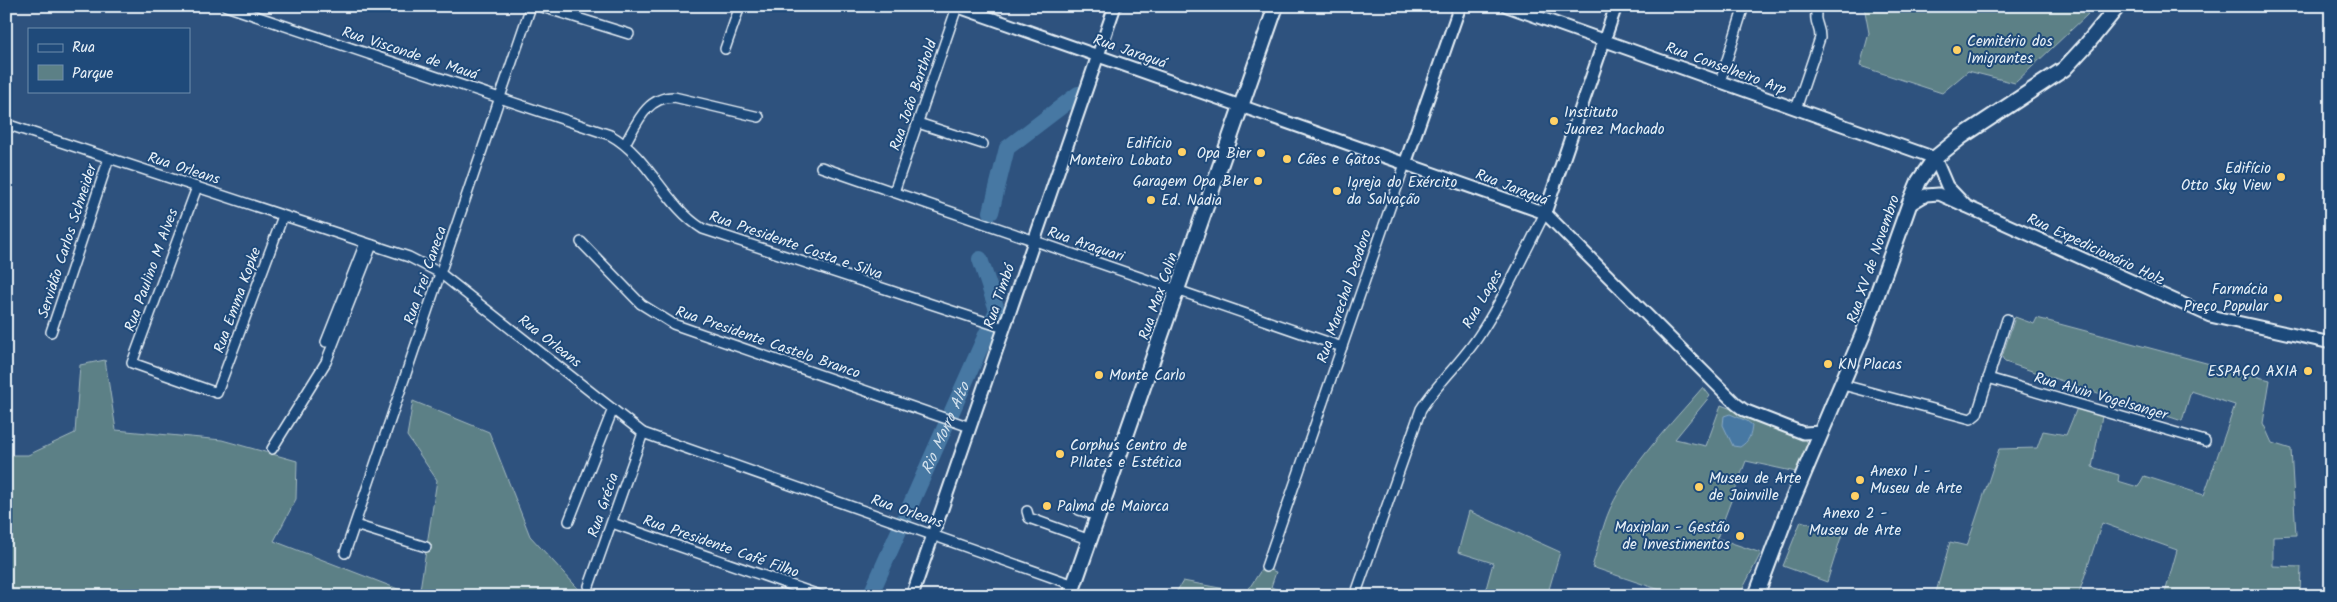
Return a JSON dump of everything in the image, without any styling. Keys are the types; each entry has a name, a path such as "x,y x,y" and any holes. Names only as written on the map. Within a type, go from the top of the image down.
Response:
{"main road":[{"name":"Rua Jaraguá","path":"956,6 1545,213 1736,404 1744,410 1803,433 1822,432"},
{"name":"Rua Timbó","path":"912,596 970,427 1001,327 1034,240 1115,6"},
{"name":"Rua Max Colin","path":"1072,590 1276,6"},
{"name":"Rua Marechal Deodoro","path":"1405,164 1460,6"},
{"name":"Rua Conselheiro Arp","path":"1507,6 1936,158"},
{"name":"Rua Lages","path":"1545,213 1616,6"},
{"name":"Rua XV de Novembro","path":"1756,596 1780,531 1866,327 1919,181 1936,158 1961,137 2064,69 2118,6"},
{"path":"2331,139 2331,152"},
{"name":"Rua Expedicionário Holz","path":"1936,158 1947,186 1966,206"},
{"name":"Rua Expedicionário Holz","path":"1909,205 1932,193 1966,206 2210,316 2331,343"}],"street":[{"name":"Rua Visconde de Mauá","path":"226,6 500,97"},
{"name":"Rua Frei Caneca","path":"345,553 530,6"},
{"path":"540,6 629,34"},
{"path":"725,49 740,6"},
{"name":"Rua João Barthold","path":"894,192 956,6"},
{"path":"1720,82 1744,6"},
{"path":"1796,109 1820,38 1820,31 1815,22 1817,6"},
{"path":"625,144 646,109 653,101 663,97 674,96 759,117"},
{"name":"Rua Presidente Costa e Silva","path":"500,97 610,134 625,144 687,217 703,229 1001,327"},
{"path":"918,123 983,144"},
{"name":"Rua Orleans","path":"6,124 409,257 440,273 643,432 933,535 1072,590"},
{"name":"Servidão Carlos Schneider","path":"51,332 109,158"},
{"name":"Rua Marechal Deodoro","path":"1266,567 1405,164"},
{"name":"Rua Araquari","path":"821,167 1342,347"},
{"name":"Rua Paulino M Alves","path":"197,187 132,363 217,393"},
{"name":"Rua Lages","path":"1355,596 1421,409 1430,395 1466,355 1481,333 1545,213"},
{"name":"Rua Emma Kopke","path":"217,393 283,216"},
{"name":"Rua Presidente Castelo Branco","path":"581,242 641,304 673,324 970,427"},
{"path":"326,342 368,244"},
{"path":"272,449 326,362 368,244"},
{"path":"1843,385 1970,419 1977,414 2007,320"},
{"name":"Rua Alvin Vogelsanger","path":"1988,378 2205,441"},
{"path":"569,521 613,409"},
{"name":"Rua Grécia","path":"590,586 643,432"},
{"path":"1078,510 1098,516"},
{"path":"1028,511 1029,518 1090,540"},
{"name":"Rua Presidente Café Filho","path":"612,523 822,596"},
{"path":"356,524 426,547"}],"green space":[{"name":"Cemitério dos Imigrantes","path":"1864,6 2077,6 2088,14 2015,83 1968,71 1942,93 1860,66 1869,33"},
{"path":"2015,317 2034,324 2037,318 2270,380 2263,423 2272,443 2291,449 2296,535 2273,536 2273,566 2301,567 2300,594 2168,596 2165,593 2177,550 2102,523 2078,596 1935,596 1950,542 1967,546 1999,449 2037,448 2043,431 2066,435 2077,408 2102,416 2092,467 2119,475 2118,481 2138,487 2144,476 2204,495 2235,405 2191,391 2182,421 2005,362 2002,357"},
{"path":"105,360 116,430 222,440 297,461 296,499 274,541 416,596 6,596 6,455 28,455 75,433 80,365"},
{"path":"1703,387 1710,396 1675,439 1706,446 1721,405 1805,437 1808,444 1796,472 1746,461 1717,538 1761,553 1739,596 1672,596 1672,594 1592,567 1607,516 1619,492 1652,445"},
{"path":"413,401 489,432 530,536 585,596 419,596 437,480 407,436"},
{"path":"1469,511 1560,552 1547,596 1484,596 1493,563 1458,552"},
{"path":"1801,521 1842,534 1827,582 1783,566"},
{"path":"1263,567 1276,572 1271,587 1293,596 1174,596 1183,581 1246,593"}],"water":[{"path":"1730,414 1752,425 1749,438 1740,447 1733,446 1723,425 1724,416"}],"waterway":[{"name":"Rio Morro Alto","path":"991,212 1007,148 1078,94"},
{"name":"Rio Morro Alto","path":"870,596 997,310 980,259"}],"place":[{"name":"Cemitério dos Imigrantes","path":"1957,50"},
{"name":"Instituto Juarez Machado","path":"1554,121"},
{"name":"Edifício Monteiro Lobato","path":"1182,152"},
{"name":"Opa Bier","path":"1261,153"},
{"name":"Cães e Gatos","path":"1287,159"},
{"name":"Edifício Otto Sky View","path":"2281,177"},
{"name":"Garagem Opa BIer","path":"1258,181"},
{"name":"Igreja do Exército da Salvação","path":"1337,191"},
{"name":"Ed. Nadia","path":"1151,200"},
{"name":"Farmácia Preço Popular","path":"2278,298"},
{"name":"KN Placas","path":"1828,364"},
{"name":"ESPAÇO AXIA","path":"2308,371"},
{"name":"Monte Carlo","path":"1099,375"},
{"name":"Corphus Centro de PIlates e Estética","path":"1060,454"},
{"name":"Anexo 1 - Museu de Arte","path":"1860,480"},
{"name":"Museu de Arte de Joinville","path":"1699,487"},
{"name":"Anexo 2 - Museu de Arte","path":"1855,496"},
{"name":"Palma de Maiorca","path":"1047,506"},
{"name":"Maxiplan - Gestão de Investimentos","path":"1740,536"}]}
